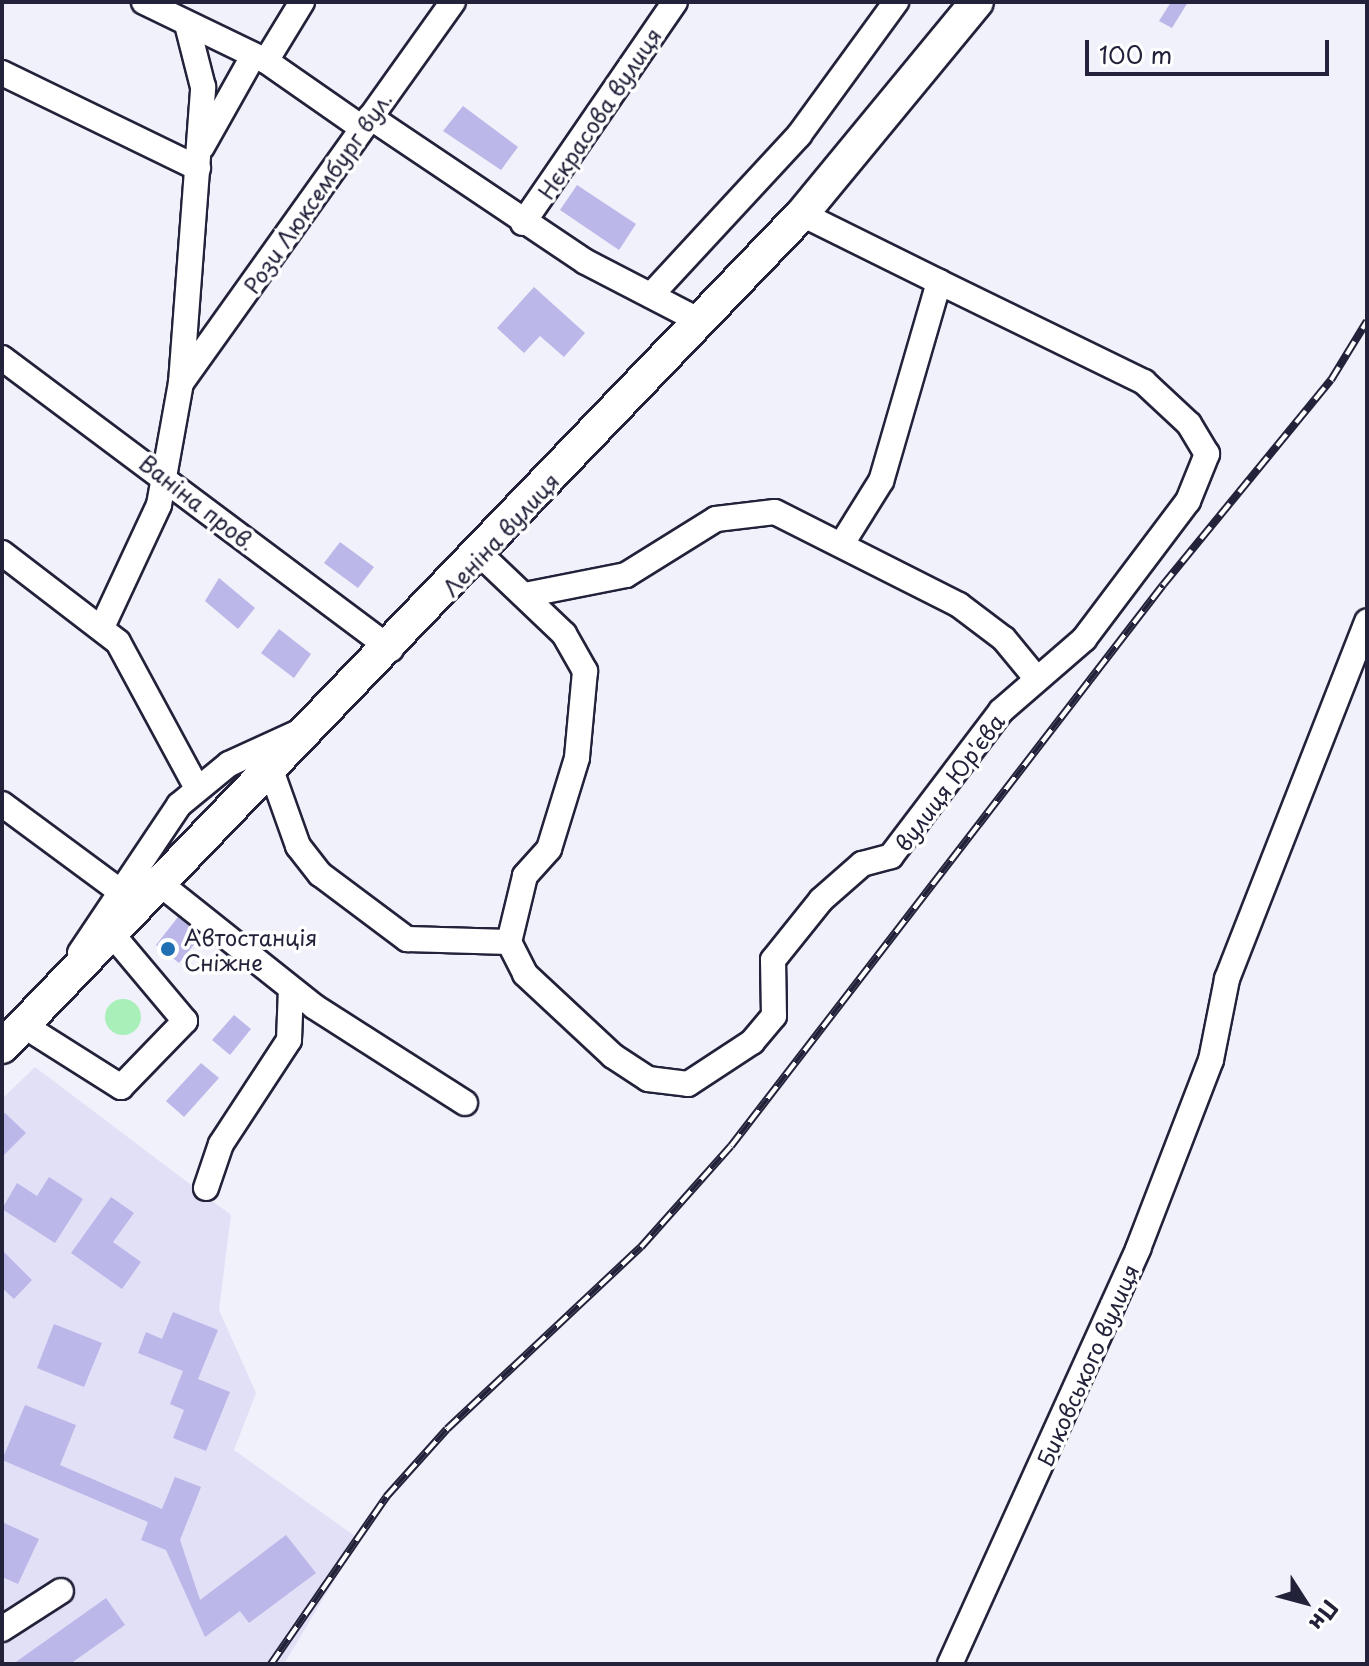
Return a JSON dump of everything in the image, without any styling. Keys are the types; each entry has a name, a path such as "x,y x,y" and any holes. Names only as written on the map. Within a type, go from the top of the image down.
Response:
{"main road":[{"name":"Леніна вулиця","path":"12,1036 391,649 698,320 802,214 977,2"}],"street":[{"path":"144,2 178,14 260,58 523,223 698,320"},
{"path":"198,160 260,58 302,2"},
{"name":"Рози Люксембург вул.","path":"181,383 453,2"},
{"name":"Нєкрасова вулиця","path":"523,223 675,2"},
{"path":"651,295 799,135 896,2"},
{"path":"103,625 150,533 165,476 181,383 202,79 178,14"},
{"path":"2,73 198,160"},
{"path":"802,214 939,282 881,481 843,542"},
{"name":"вулиця Юр'єва","path":"509,942 525,974 613,1056 648,1079 688,1084 752,1042 774,1016 773,960 796,929 862,864 891,856 968,751 1037,679 1084,639 1165,535 1202,476 1207,454 1189,424 1144,382 939,282"},
{"name":"Ваніна пров.","path":"2,358 165,476 391,649"},
{"path":"525,595 626,575 683,535 734,513 775,512 843,542 981,620 1037,679"},
{"path":"2,553 103,625 197,788"},
{"path":"271,770 298,846 320,874 407,939 509,942 525,876 549,849 564,804 586,693 576,648 481,555"},
{"name":"Биковського вулиця","path":"950,1664 1138,1249 1211,1060 1227,979 1367,621"},
{"path":"61,985 117,889 197,788 229,764 316,725"},
{"path":"2,804 117,889"},
{"path":"159,883 291,989 465,1103"},
{"path":"12,1036 121,1087 185,1021 112,934"},
{"path":"206,1188 221,1144 289,1040 291,989"},
{"path":"2,1629 61,1591"}],"shaded area":[{"path":"35,1067 231,1215 219,1310 256,1393 234,1450 359,1539 284,1664 2,1664 2,1099"}],"green space":[{"path":"123,999 136,1004 141,1017 136,1030 123,1035 110,1030 105,1017 110,1004"}],"building":[{"path":"1171,2 1188,2 1172,28 1159,21"},
{"path":"463,106 518,147 501,170 443,131"},
{"path":"577,185 636,224 619,250 560,210"},
{"path":"534,287 585,333 564,357 540,336 524,353 497,328"},
{"path":"340,542 374,567 358,588 324,563"},
{"path":"219,578 255,608 238,629 205,601"},
{"path":"279,629 311,654 294,678 261,653"},
{"path":"178,917 201,936 179,963 156,945"},
{"path":"234,1015 251,1029 230,1055 212,1040"},
{"path":"201,1063 219,1078 184,1117 166,1101"},
{"path":"5,1113 26,1133 2,1157 2,1115"},
{"path":"49,1177 83,1199 55,1243 2,1209 17,1183 37,1196"},
{"path":"111,1197 134,1213 113,1242 141,1262 122,1289 71,1253"},
{"path":"2,1250 32,1280 14,1299 2,1288"},
{"path":"173,1312 218,1330 198,1379 230,1392 206,1451 173,1438 184,1410 170,1404 183,1371 138,1353 146,1332 162,1339"},
{"path":"54,1324 102,1343 84,1387 37,1368"},
{"path":"25,1405 76,1425 60,1465 162,1509 175,1477 201,1487 180,1540 200,1600 286,1535 316,1573 249,1623 240,1611 205,1637 166,1550 141,1540 148,1522 2,1460"},
{"path":"2,1522 39,1539 18,1584 2,1577"},
{"path":"106,1598 125,1625 70,1664 13,1664"}],"railway":[{"path":"271,1664 386,1497 447,1429 641,1247 731,1146 1163,585 1331,380 1367,321"}],"place":[{"name":"Автостанція Сніжне","path":"168,949"}]}
